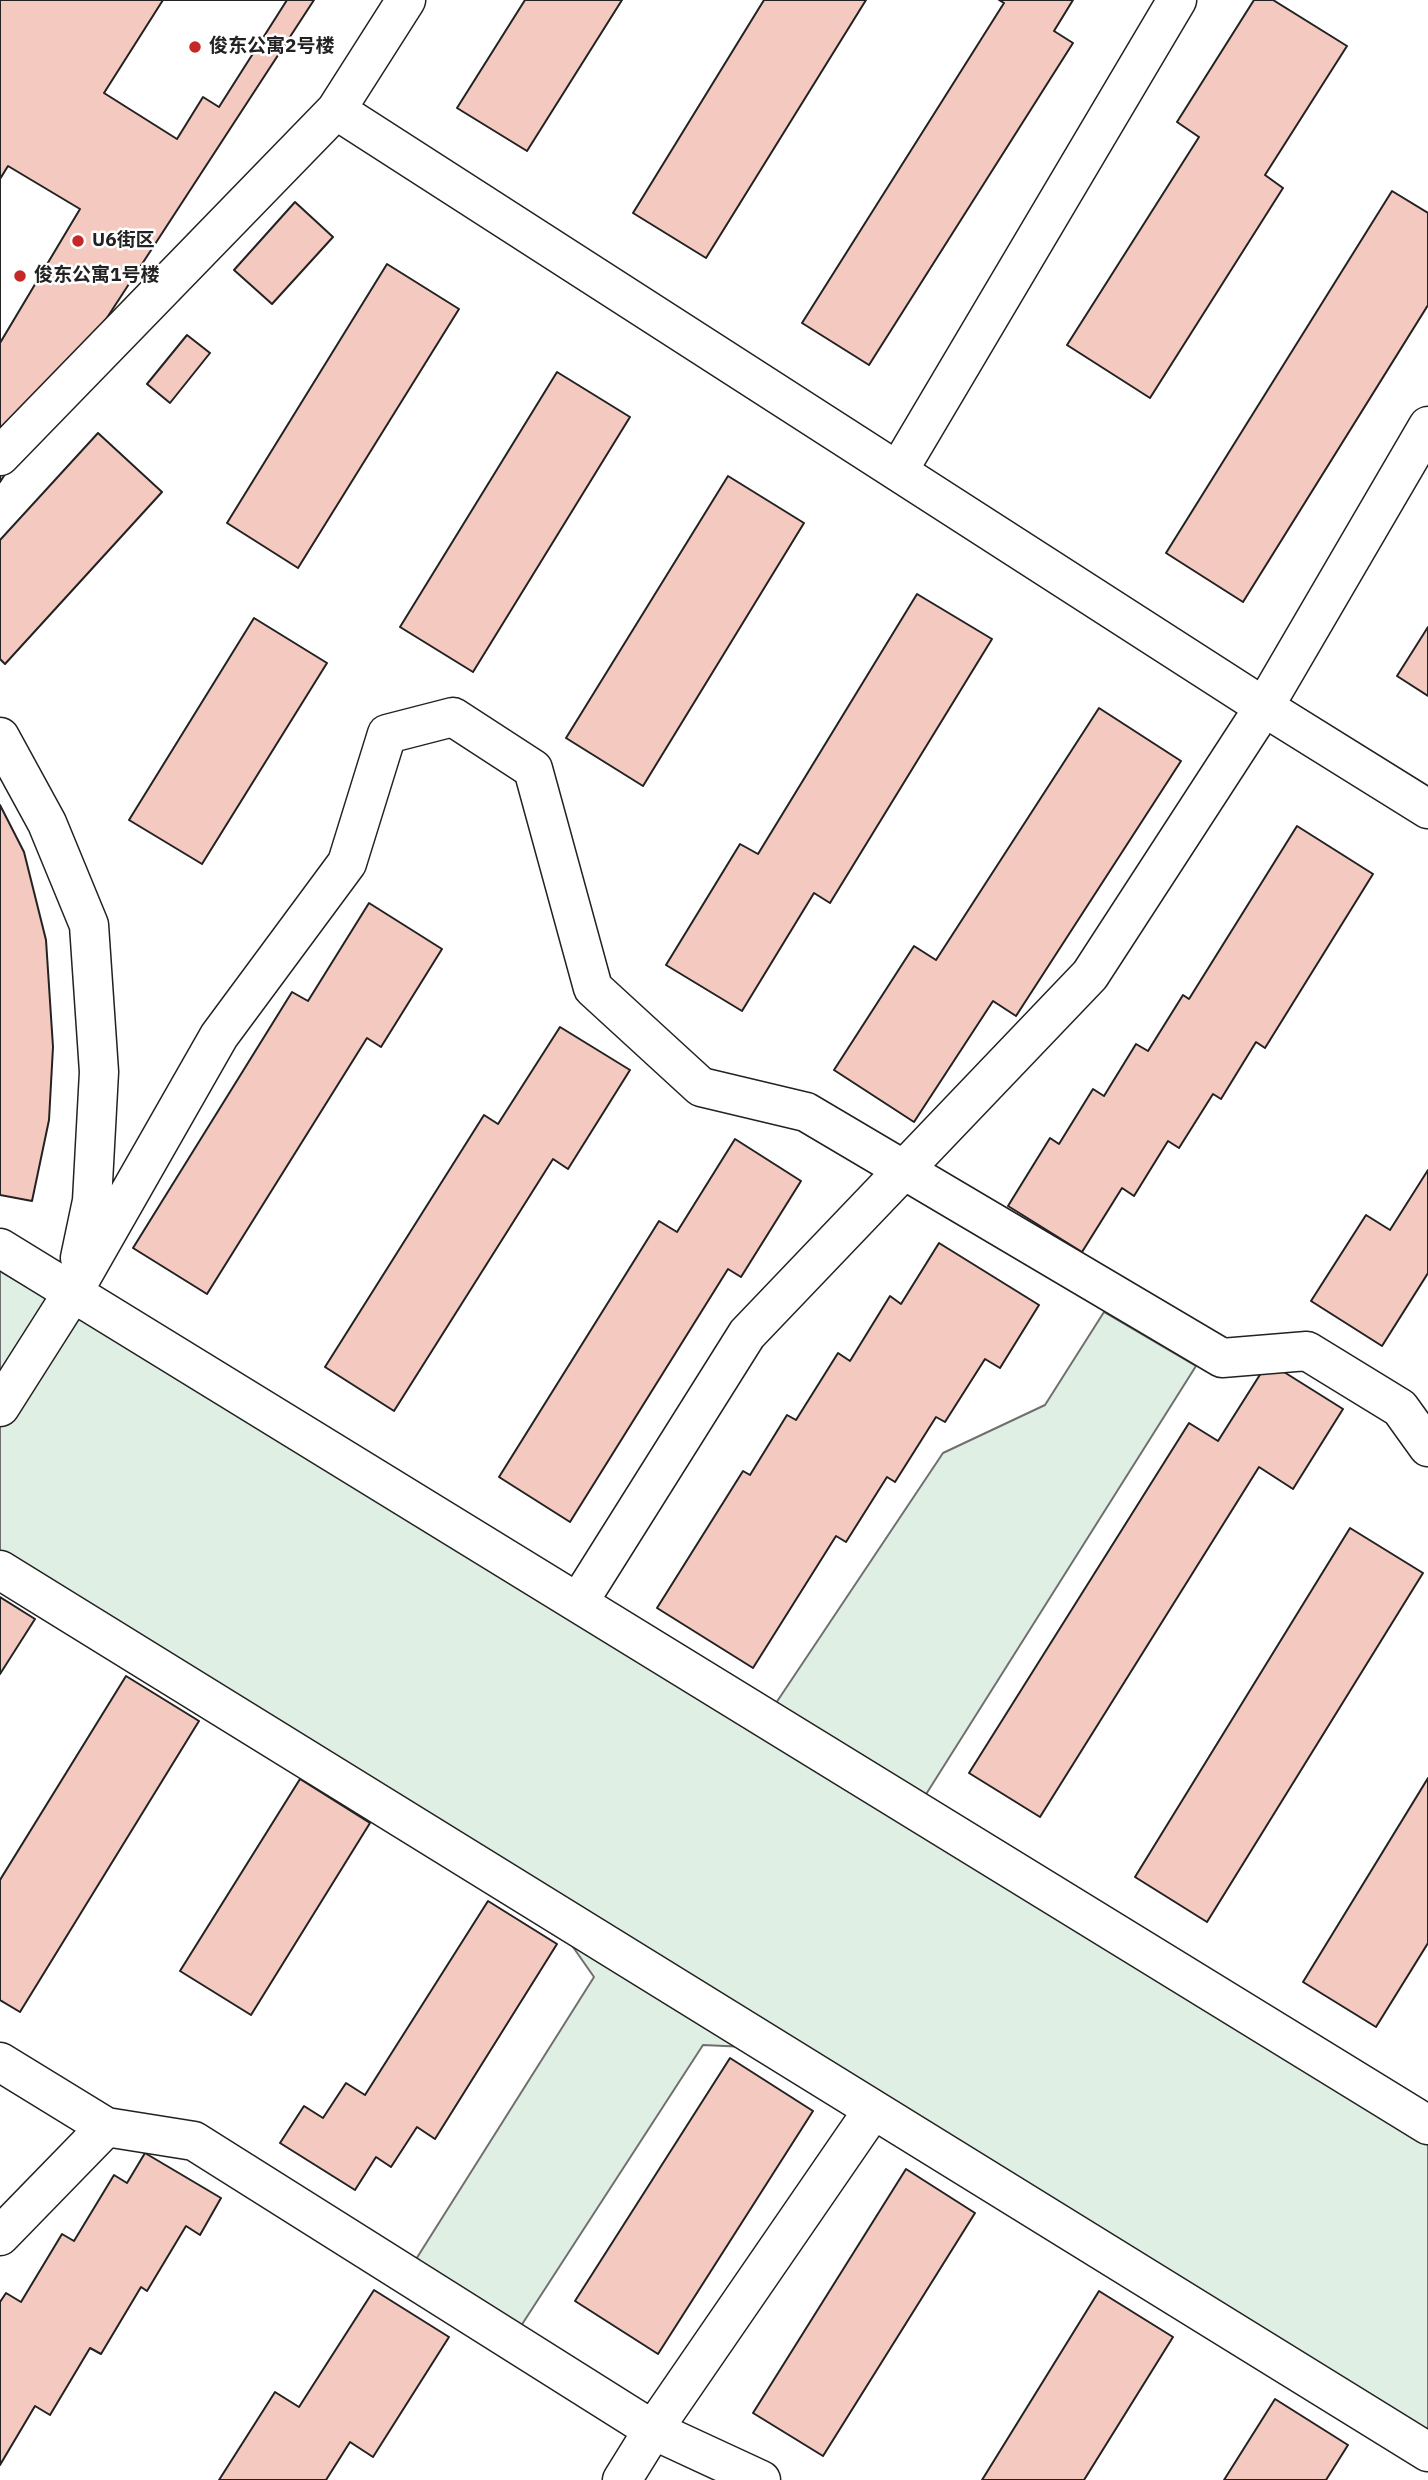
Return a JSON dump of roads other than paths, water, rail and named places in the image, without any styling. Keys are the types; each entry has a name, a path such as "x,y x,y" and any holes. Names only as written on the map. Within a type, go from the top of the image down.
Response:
{"street":[{"path":"0,456 337,110 405,0"},
{"path":"898,471 1177,0"},
{"path":"337,110 1264,707 1428,809"},
{"path":"578,1603 747,1334 1090,975 1264,707 1428,426"},
{"path":"0,1407 73,1292 219,1036 347,863 387,734 453,717 533,769 593,988 701,1087 806,1112 1222,1359 1307,1351 1400,1408 1428,1447"},
{"path":"0,737 47,823 89,925 99,1072 92,1201 73,1292"},
{"path":"0,1248 1428,2125"},
{"path":"0,1570 1428,2452"},
{"path":"0,2062 106,2127 194,2141 653,2430 761,2480"},
{"path":"622,2480 653,2430 873,2110"},
{"path":"0,2236 106,2127"}],"place":[{"name":"俊东公寓2号楼","path":"195,47"},
{"name":"U6街区","path":"78,241"},
{"name":"俊东公寓1号楼","path":"20,276"}]}
